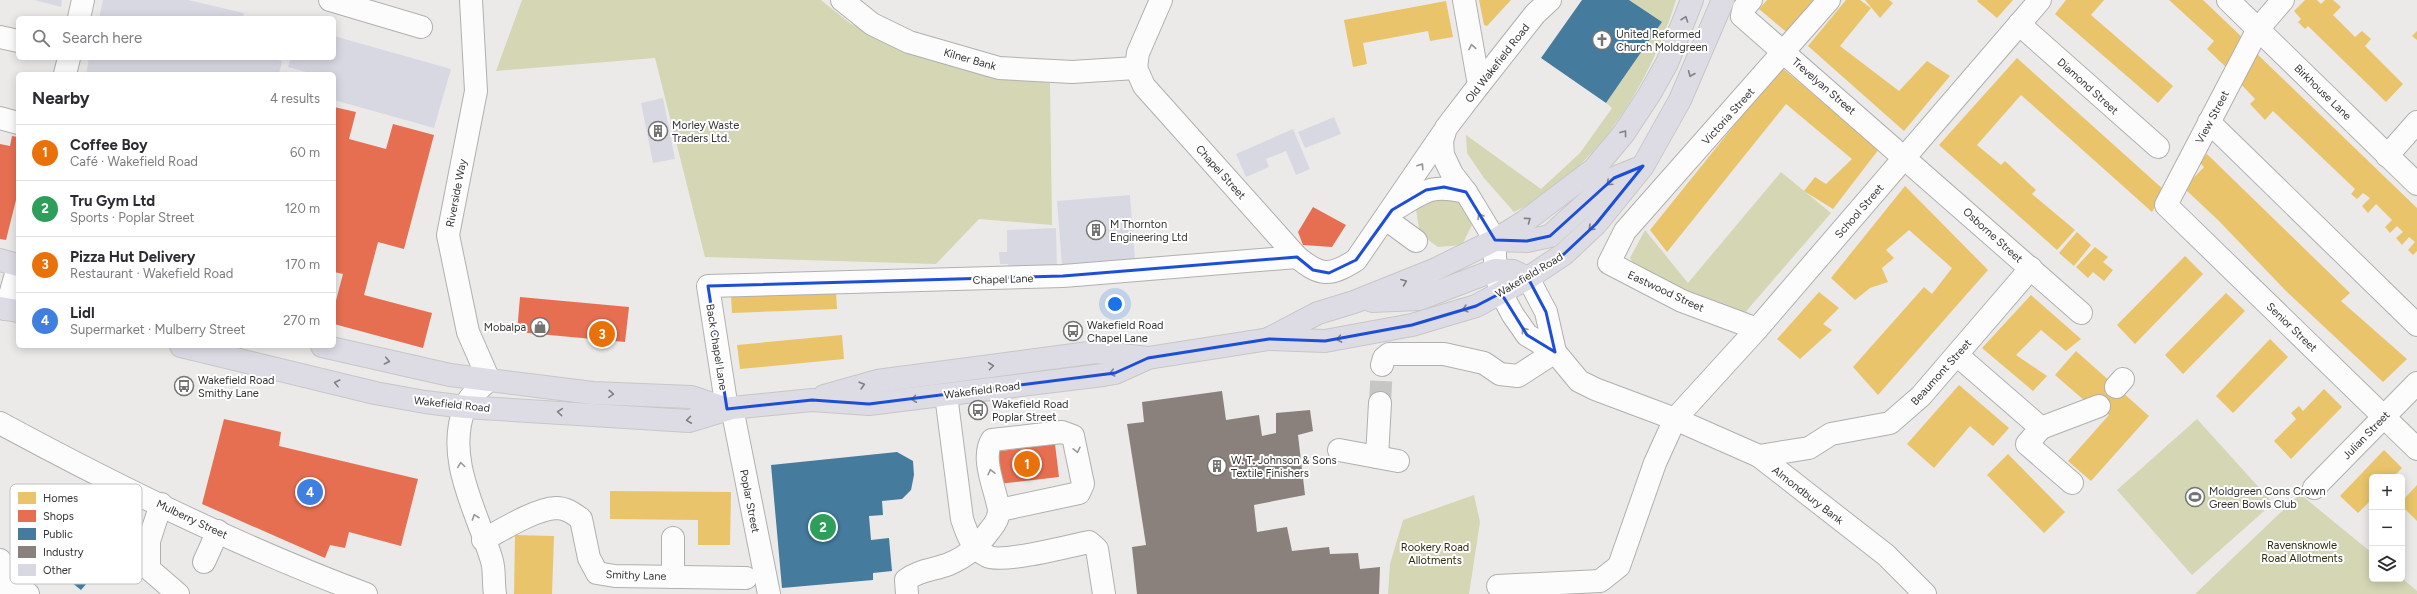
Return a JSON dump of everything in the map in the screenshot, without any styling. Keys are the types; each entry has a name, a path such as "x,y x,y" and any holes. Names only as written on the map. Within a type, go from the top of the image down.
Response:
{"highway":[{"name":"Wakefield Road","path":"1269,339 1318,313 1354,302 1434,270 1495,240 1524,222 1594,169 1624,133 1667,63 1692,0"},
{"name":"Wakefield Road","path":"812,400 877,381 1096,352 1148,358 1269,339 1326,341 1412,325 1476,306 1528,278 1564,254 1596,224 1643,166 1680,100 1723,0"},
{"path":"1495,240 1527,241 1550,236 1614,178 1643,166"},
{"path":"0,260 16,265"},
{"path":"1354,302 1419,299 1495,270 1513,271 1528,278"},
{"name":"Wakefield Road","path":"189,348 375,393 465,407 689,421 729,408 812,400 869,404 1115,373 1148,358"},
{"name":"Wakefield Road","path":"331,348 438,373 593,393 691,397 729,408"}],"street":[{"path":"79,16 83,0"},
{"path":"330,0 421,27"},
{"name":"Riverside Way","path":"470,0 476,91 448,235 468,332 489,380"},
{"name":"Kilner Bank","path":"842,0 872,24 909,42 999,68 1072,72 1136,68"},
{"path":"1136,68 1138,53 1161,0"},
{"path":"1464,0 1479,85"},
{"name":"Old Wakefield Road","path":"1305,264 1329,273 1343,269 1356,260 1389,215 1446,128 1535,14 1550,0"},
{"name":"Victoria Street","path":"1625,231 1785,52 1829,0"},
{"name":"School Street","path":"1675,419 1757,329 2040,0"},
{"name":"Birkhouse Lane","path":"2228,0 2417,184"},
{"name":"View Street","path":"2166,205 2258,29 2283,0"},
{"name":"Trevelyan Street","path":"1746,8 1785,52 1905,157"},
{"name":"Diamond Street","path":"2019,24 2158,147"},
{"path":"0,37 16,41"},
{"path":"66,72 68,60"},
{"name":"Chapel Street","path":"1136,68 1144,86 1305,264"},
{"path":"0,118 16,122"},
{"path":"2209,122 2417,325"},
{"path":"2388,156 2417,122"},
{"name":"Old Wakefield Road","path":"1446,128 1442,141 1443,155 1452,174 1466,192 1495,240"},
{"name":"Osborne Street","path":"1905,157 2081,313"},
{"name":"Old Wakefield Road","path":"1389,215 1426,190 1444,187 1466,192"},
{"name":"Senior Street","path":"2166,205 2417,449"},
{"path":"1389,215 1416,241"},
{"name":"Eastwood Street","path":"1625,231 1609,263 1682,301 1757,329"},
{"name":"Almondbury Bank","path":"1495,240 1495,270 1501,293 1527,335 1555,352 1579,381 1595,390 1675,419 1759,456 1886,555 1925,594"},
{"name":"Chapel Lane","path":"708,286 1055,276 1305,264"},
{"name":"Beaumont Street","path":"1759,456 1809,448 1831,434 1890,423 1921,396 2031,268"},
{"path":"6,310 16,273"},
{"name":"Almondbury Bank","path":"1528,278 1546,312 1555,352"},
{"name":"Back Chapel Lane","path":"708,286 729,408"},
{"path":"1382,365 1384,358 1389,354 1486,354 1500,374 1518,376 1555,352"},
{"path":"1957,355 2041,428"},
{"path":"489,380 474,393 465,407 459,434 460,460 468,495 495,577 493,592"},
{"name":"Julian Street","path":"2314,488 2417,383"},
{"path":"946,395 962,519 967,536 976,549 988,557 1007,558 1089,542 1097,549 1104,594"},
{"path":"1339,450 1388,459 1380,403"},
{"path":"2072,482 2027,444 2041,428 2099,406"},
{"name":"Poplar Street","path":"729,408 769,594"},
{"path":"1498,586 1600,581 1619,566 1656,463 1675,419"},
{"name":"Mulberry Street","path":"0,423 60,455 120,484"},
{"path":"907,594 906,580 913,574 949,564 976,549 995,524 1000,510 988,460 987,448 992,440 1062,432 1073,436 1083,484 1079,493 1000,510"},
{"name":"Mulberry Street","path":"142,495 292,566 366,594"},
{"path":"161,504 149,541 149,569 178,594"},
{"name":"Smithy Lane","path":"483,540 535,515 555,508 570,510 581,519 589,558 597,573 615,576 746,578"},
{"path":"204,562 218,531"},
{"name":"Smithy Lane","path":"672,538 672,576"},
{"path":"14,584 28,594"}],"highlighted area":[{"path":"1643,166 1596,224 1564,254 1528,278 1546,312 1555,352 1527,335 1501,293 1476,306 1412,325 1325,341 1269,339 1148,358 1115,373 918,398 869,404 812,400 727,409 708,286 1063,276 1297,257 1313,270 1329,273 1356,260 1392,210 1426,190 1444,187 1466,192 1495,240 1527,241 1550,236 1614,178"}],"green space":[{"path":"522,0 821,0 851,24 930,55 989,76 1050,83 1052,225 979,219 936,264 705,257 655,58 496,71"},
{"path":"1629,0 1676,0 1665,32 1635,94 1616,123 1594,150 1570,174 1543,195 1514,212 1484,178 1467,153 1466,135 1541,189 1580,153 1612,108 1606,103 1662,22"},
{"path":"1781,172 1831,213 1743,315 1698,300 1665,285 1650,277 1638,268 1630,258 1645,230 1688,283"},
{"path":"1432,197 1458,201 1472,225 1462,245 1438,247 1420,234 1416,210"},
{"name":"Moldgreen Cons Crown Green Bowls Club","path":"2197,419 2273,503 2192,575 2117,490"},
{"name":"Ravensknowle Road Allotments","path":"2300,494 2369,551 2369,582 2405,582 2405,581 2417,591 2417,594 2195,594"},
{"name":"Rookery Road Allotments","path":"1474,495 1480,522 1469,594 1388,594 1390,564 1403,520"}],"building: Homes":[{"path":"1479,0 1511,0 1487,26 1484,25"},
{"path":"1767,0 1820,0 1791,36 1759,9"},
{"path":"1846,0 1860,0 1871,8 1840,46 1899,91 1927,61 1950,76 1904,131 1808,46"},
{"path":"1865,0 1889,0 1893,3 1880,18"},
{"path":"1978,0 2013,0 1997,18 1977,1"},
{"path":"2066,0 2104,0 2091,15 2173,86 2158,103 2055,14"},
{"path":"2169,0 2203,0 2246,41 2230,71 2207,49 2214,41"},
{"path":"2305,0 2317,0 2321,4 2325,0 2333,0 2341,7 2333,15 2355,37 2362,31 2371,39 2365,46 2403,84 2386,102 2308,26 2305,29 2298,22 2301,19 2294,11"},
{"path":"1446,1 1453,37 1430,41 1428,31 1363,43 1367,64 1353,67 1344,20"},
{"path":"2417,31 2417,40 2412,36"},
{"path":"2255,52 2417,208 2417,251 2413,255 2408,250 2415,242 2409,237 2402,245 2396,238 2403,232 2397,226 2390,233 2385,227 2392,220 2376,204 2368,213 2362,206 2370,198 2363,193 2357,199 2351,194 2355,189 2273,111 2265,120 2250,104 2255,99 2238,81"},
{"path":"2017,58 2164,190 2152,212 2021,95 1977,145 2001,165 2005,161 2036,190 2032,194 2075,230 2057,250 1939,145"},
{"path":"1781,67 1879,149 1833,209 1804,191 1815,177 1826,184 1852,159 1786,104 1667,252 1650,230"},
{"path":"2207,154 2350,293 2341,301 2407,359 2383,382 2285,290 2219,221 2184,188 2204,167 2199,162"},
{"path":"1905,186 1988,270 1878,395 1853,367 1924,287 1932,294 1952,268 1909,230 1886,250 1894,258 1882,268 1888,282 1870,288 1855,300 1831,278"},
{"path":"2077,232 2091,245 2074,266 2059,253"},
{"path":"2095,247 2108,257 2103,262 2113,270 2104,281 2093,272 2088,278 2076,267"},
{"path":"2185,256 2203,274 2135,344 2117,325"},
{"path":"836,291 837,309 732,313 731,295"},
{"path":"1819,292 1839,308 1823,324 1832,330 1800,359 1777,339"},
{"path":"2226,293 2245,311 2183,374 2165,355"},
{"path":"2031,295 2081,339 2066,351 2041,330 2016,355 2047,376 2033,391 1982,348"},
{"path":"842,335 844,359 740,369 737,345"},
{"path":"2270,339 2288,357 2233,413 2216,396"},
{"path":"2076,351 2149,416 2091,481 2068,461 2109,415 2088,397 2085,401 2055,375"},
{"path":"1959,385 2009,428 1993,446 1970,426 1934,468 1907,444"},
{"path":"2324,389 2342,407 2291,459 2274,441 2296,419 2291,413 2299,406 2303,411"},
{"path":"2384,450 2402,468 2396,474 2369,474 2369,502 2358,513 2340,496"},
{"path":"2008,454 2065,512 2044,533 1987,475"},
{"path":"2417,485 2417,521 2405,509 2405,498"},
{"path":"610,491 731,492 730,545 698,545 698,520 610,519"},
{"path":"515,535 554,536 552,594 514,594"}],"building: Shops":[{"path":"336,107 356,112 349,139 386,149 393,124 434,135 404,249 378,242 364,295 432,313 423,348 336,325 336,300 343,274 336,272"},
{"path":"12,136 16,137 16,200 6,240 0,239 0,144 10,146"},
{"path":"1313,207 1346,225 1332,247 1303,245 1298,232"},
{"path":"520,297 629,307 625,342 517,332"},
{"path":"224,419 281,432 279,446 418,479 401,546 349,532 345,548 330,545 325,558 202,504"},
{"path":"1055,444 1059,477 998,484 994,452"}],"building: Public":[{"name":"United Reformed Church Moldgreen","path":"1582,0 1629,0 1662,22 1606,103 1541,58"},
{"path":"897,452 913,461 914,475 911,490 902,499 882,501 883,515 869,516 871,540 889,538 892,571 873,573 873,580 782,588 771,465"},
{"path":"74,584 86,584 81,590"}],"building: Industry":[{"name":"W. T. Johnson & Sons Textile Finishers","path":"1222,391 1226,420 1259,415 1262,436 1276,433 1276,413 1310,410 1313,431 1298,435 1305,495 1254,505 1257,532 1287,527 1292,551 1329,547 1330,554 1358,553 1360,569 1380,567 1379,594 1137,594 1132,547 1146,545 1127,424 1144,422 1142,402"}],"building: Other":[{"path":"34,0 62,0 61,7"},
{"path":"103,0 188,0 244,13 243,16 99,16"},
{"path":"336,37 451,69 434,128 336,101 336,72 306,72 288,67 290,60 336,60"},
{"path":"89,60 282,61 279,72 86,72"},
{"name":"Morley Waste Traders Ltd.","path":"663,98 675,159 653,163 641,103"},
{"path":"1334,117 1341,134 1305,148 1298,132"},
{"path":"1293,129 1310,169 1296,175 1286,151 1266,159 1269,167 1246,177 1236,154"},
{"name":"M Thornton Engineering Ltd","path":"1130,195 1135,259 1062,265 1057,201"},
{"path":"1056,228 1057,269 1009,271 1008,264 1000,264 999,252 1007,252 1007,230"}],"tunnel":[{"path":"1380,403 1382,365"}],"place":[{"name":"United Reformed Church Moldgreen","path":"1602,40"},
{"name":"Morley Waste Traders Ltd.","path":"658,131"},
{"name":"M Thornton Engineering Ltd","path":"1096,230"},
{"name":"Mobalpa","path":"540,327"},
{"name":"Wakefield Road Chapel Lane","path":"1073,331"},
{"name":"Pizza Hut Delivery","path":"602,334"},
{"name":"Wakefield Road Smithy Lane","path":"184,386"},
{"name":"Wakefield Road Poplar Street","path":"978,410"},
{"name":"Coffee Boy","path":"1027,464"},
{"name":"W. T. Johnson & Sons Textile Finishers","path":"1217,466"},
{"name":"Lidl","path":"310,492"},
{"name":"Moldgreen Cons Crown Green Bowls Club","path":"2195,497"},
{"name":"Tru Gym Ltd","path":"823,527"}]}
